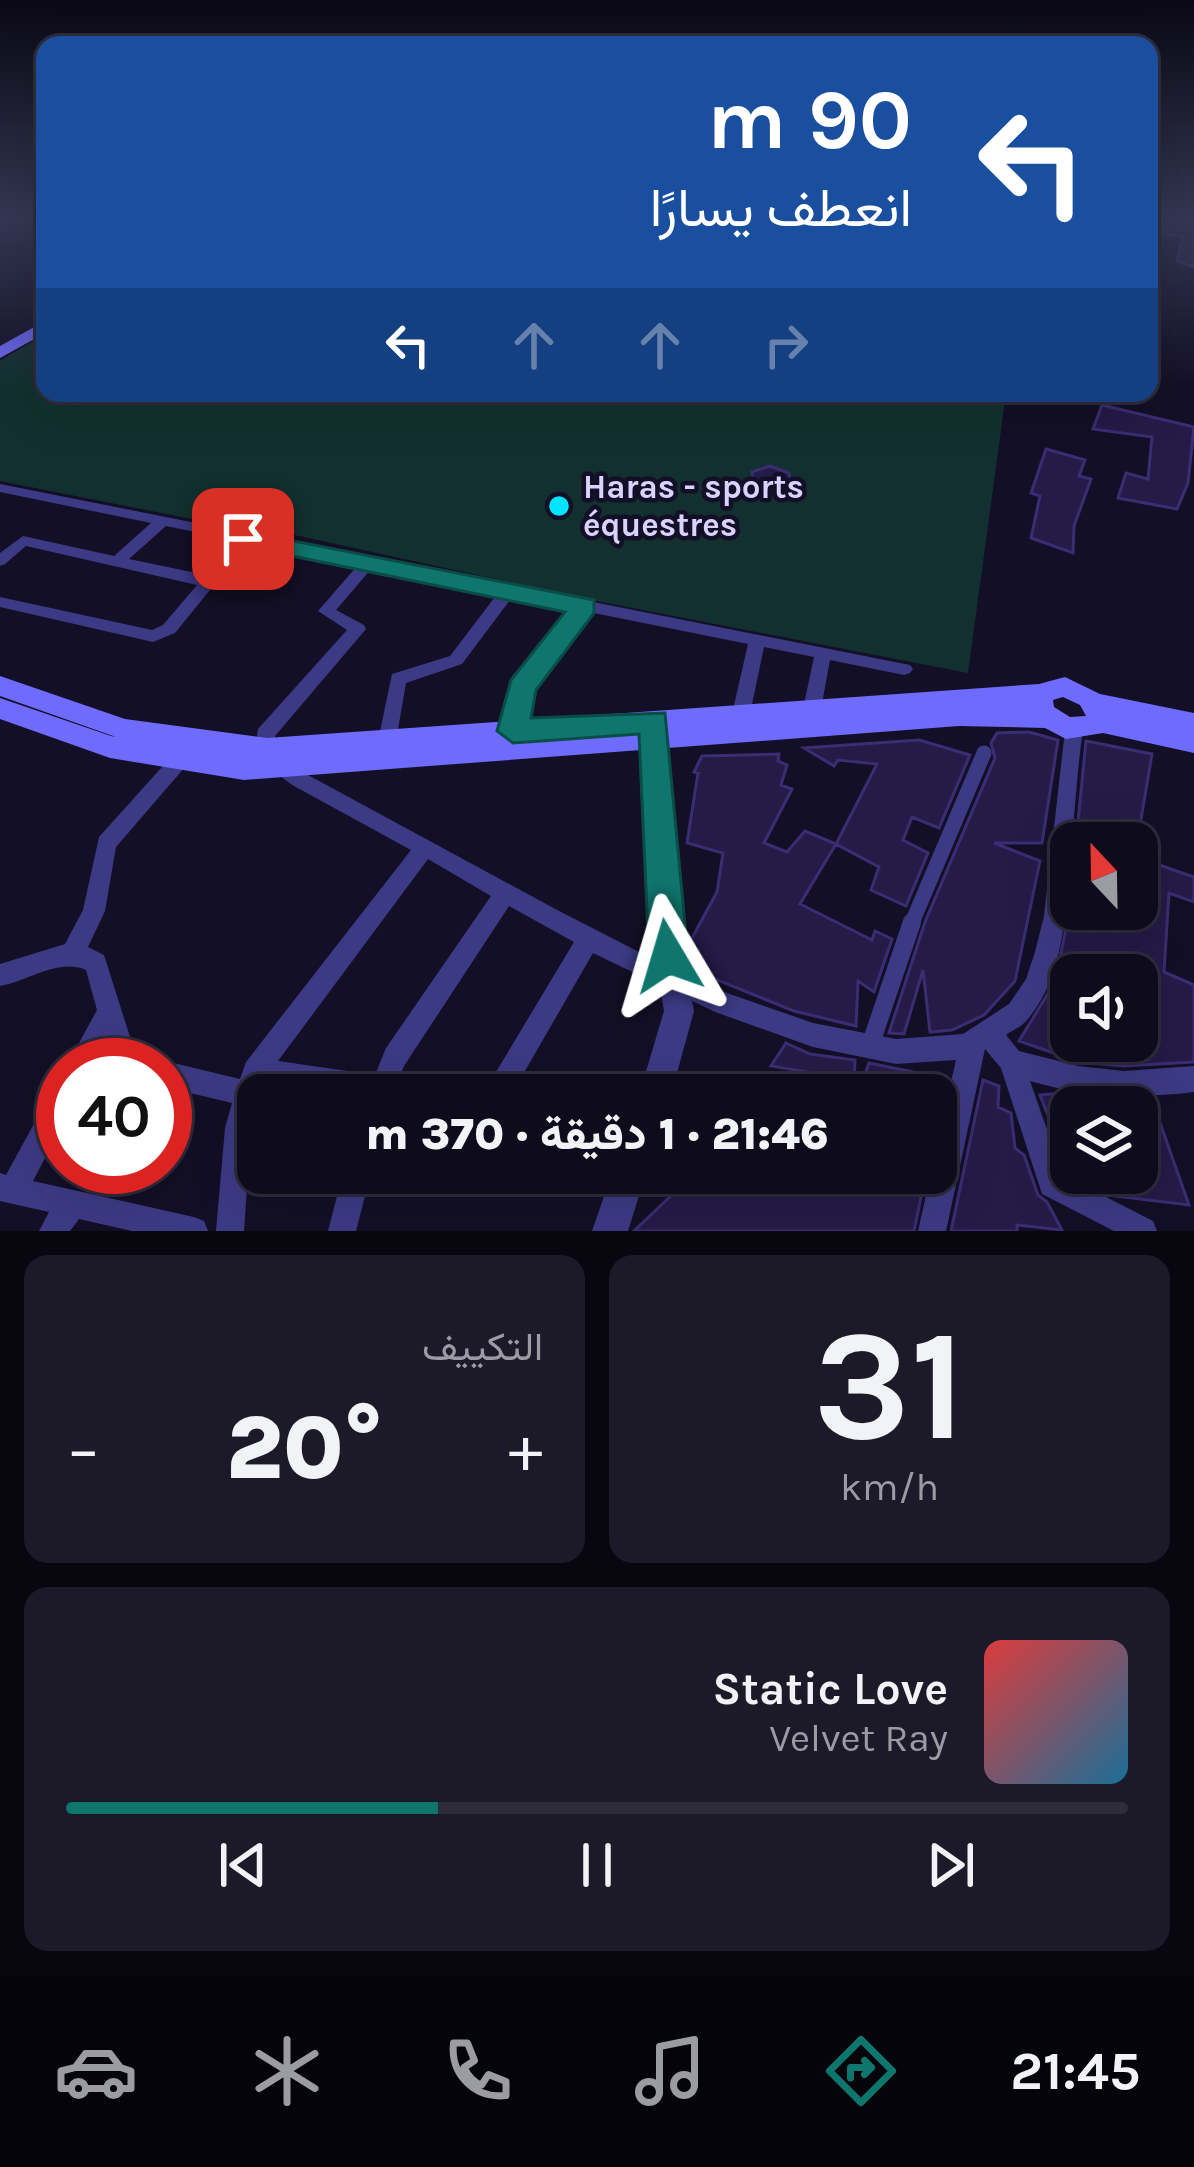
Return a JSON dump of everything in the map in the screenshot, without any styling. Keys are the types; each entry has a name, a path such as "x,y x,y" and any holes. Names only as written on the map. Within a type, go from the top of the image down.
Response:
{"main road":[{"path":"0,353 36,331"},
{"path":"0,686 124,729 276,759 387,741 513,731 655,730 741,714 812,709 1070,713 1194,722"},
{"path":"0,708 80,738 178,762 655,730 1070,713 1194,742"}],"street":[{"path":"0,488 366,565 904,669"},
{"path":"117,561 161,522"},
{"path":"0,561 23,542 206,585 169,629 153,637 0,602"},
{"path":"366,565 326,611 358,629 266,734 276,759 505,894 676,986 784,1025 869,1047 919,1052 981,1041 1015,1017 1041,975 1070,713"},
{"path":"387,741 398,679 456,659 508,592"},
{"path":"513,731 521,688 584,607"},
{"path":"741,714 758,641"},
{"path":"812,709 823,654"},
{"path":"655,730 662,922 676,986 676,1033 662,1074"},
{"path":"869,1047 928,874 984,753"},
{"path":"73,953 94,910 106,843 178,762"},
{"path":"258,1074 425,847"},
{"path":"387,1074 505,894"},
{"path":"509,1074 589,939"},
{"path":"0,975 73,953 96,963 120,1038"},
{"path":"95,1038 109,1013"},
{"path":"981,1041 1011,1061 1057,1078 1157,1084 1194,1079"},
{"path":"932,1231 981,1041"},
{"path":"1011,1061 1052,1184 1143,1231"},
{"path":"192,1077 237,1082"},
{"path":"36,1141 7,1189 62,1219 194,1231"},
{"path":"230,1231 237,1142"},
{"path":"341,1231 351,1194"},
{"path":"610,1231 622,1194"}],"green space":[{"name":"Haras - sports équestres","path":"36,339 36,402 1005,402 968,673 591,600 281,532 277,536 0,481 0,361"}],"building":[{"path":"1102,405 1194,427 1188,483 1177,509 1118,498 1126,473 1148,479 1152,437 1093,429"},
{"path":"1046,449 1085,460 1079,476 1091,479 1074,526 1073,553 1031,538 1040,496 1031,493"},
{"path":"770,466 789,473 790,485 774,490 754,483 752,472"},
{"path":"1029,732 1058,740 1042,843 994,843 1040,861 1015,981 984,1015 952,1030 930,1032 923,970 904,1034 889,1033 925,922 995,758 991,743 997,733"},
{"path":"919,740 970,755 939,828 912,817 903,840 928,853 906,906 871,890 879,867 836,844 877,764 838,760 834,766 804,748"},
{"path":"1086,741 1152,754 1141,822 1078,822"},
{"path":"779,754 778,761 787,765 781,785 792,789 764,843 787,852 805,831 836,844 800,904 872,940 875,931 892,939 874,992 858,981 856,1026 794,1011 690,969 686,949 717,892 723,853 687,843 698,773 694,772 702,756"},
{"path":"1158,864 1194,877 1194,902 1169,893 1164,972 1194,985 1194,1062 1124,1066 1079,1062 1158,1062 1158,954 1061,954 1066,930 1158,930"},
{"path":"1050,990 1050,1052 1019,1041"},
{"path":"786,1043 810,1054 855,1060 854,1074 771,1066"},
{"path":"869,1063 923,1074 865,1074"},
{"path":"983,1080 999,1086 998,1107 1011,1113 1015,1148 1024,1155 1038,1195 1062,1230 1017,1225 1017,1231 951,1231"},
{"path":"1050,1094 1050,1120 1040,1095"},
{"path":"1158,1117 1189,1205 1114,1196 1158,1194"},
{"path":"673,1194 922,1194 914,1231 634,1231"}],"place":[{"name":"Haras - sports équestres","path":"559,506"}],"route":[{"path":"243,539 584,607 521,688 513,731 654,721 662,922 668,956"}]}
